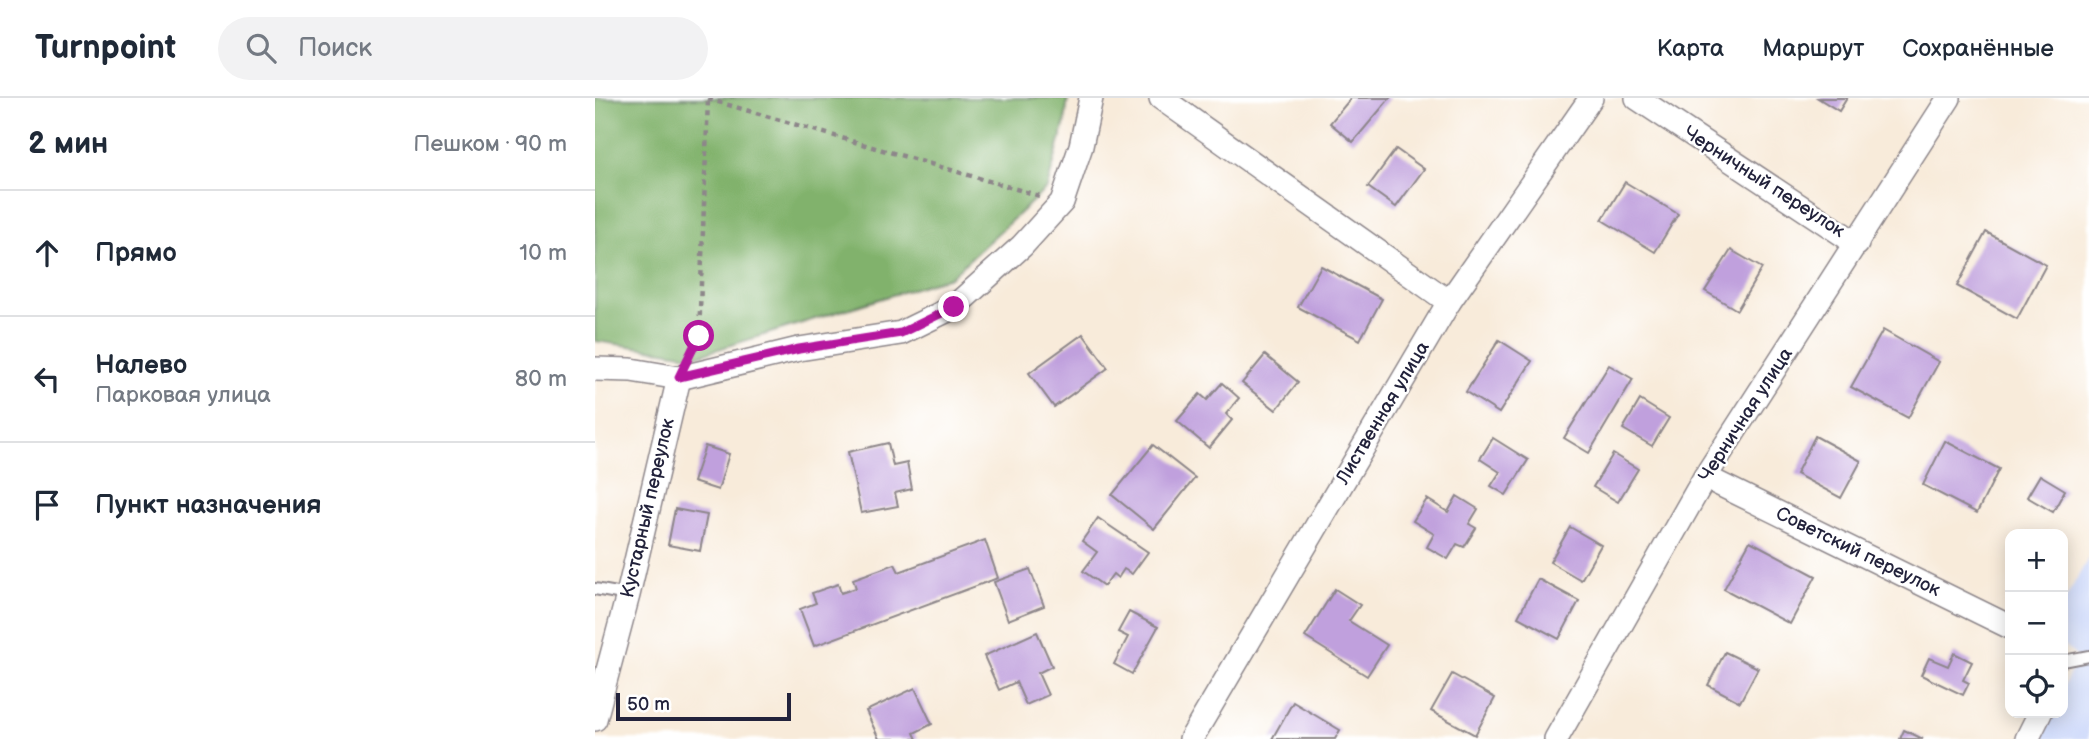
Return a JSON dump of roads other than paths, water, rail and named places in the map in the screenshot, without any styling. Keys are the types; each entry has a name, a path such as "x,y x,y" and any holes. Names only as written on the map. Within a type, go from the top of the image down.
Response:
{"street":[{"path":"595,369 631,370 679,377 799,349 901,333 954,307 1022,246 1062,202 1081,146 1091,98"},
{"path":"1160,98 1449,302"},
{"name":"Лиственная улица","path":"1191,739 1449,302 1591,98"},
{"name":"Черничный переулок","path":"1637,98 1857,243"},
{"name":"Черничная улица","path":"1556,739 1705,477 1949,98"},
{"name":"Кустарный переулок","path":"595,719 628,595 679,377"},
{"name":"Советский переулок","path":"1705,477 2005,625"},
{"path":"2027,739 2038,718"}],"lane":[{"path":"595,589 628,595"},
{"path":"2068,660 2089,656"}]}
